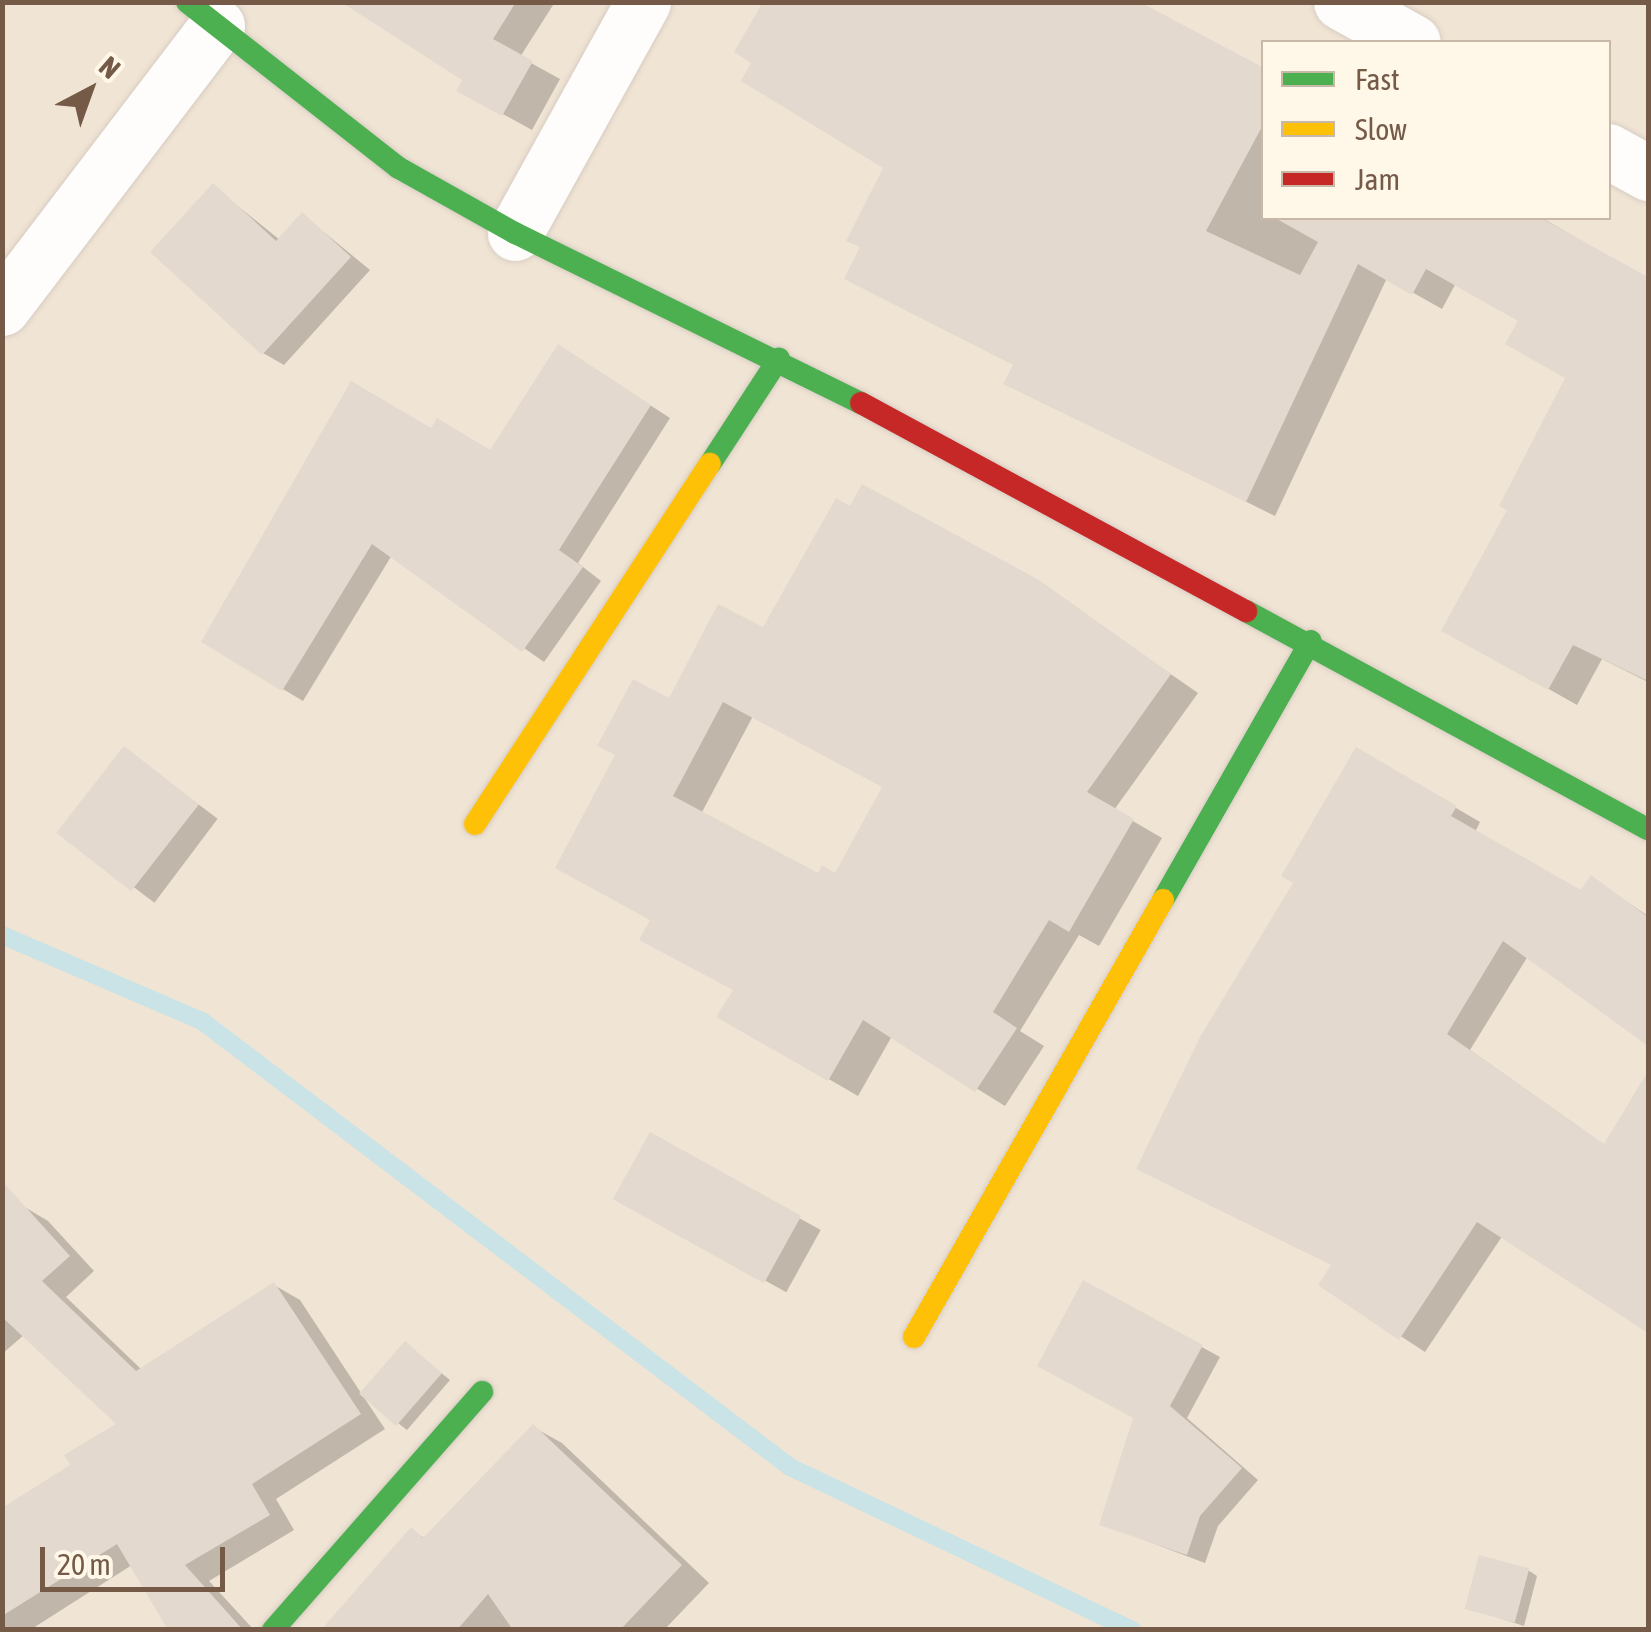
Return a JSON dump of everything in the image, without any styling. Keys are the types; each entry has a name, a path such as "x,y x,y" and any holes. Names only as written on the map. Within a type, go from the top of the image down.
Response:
{"street":[{"path":"514,233 644,2"},
{"path":"1341,2 1409,40"},
{"path":"2,308 202,14 399,168 514,233 778,358 1311,641 1648,829"},
{"path":"1611,153 1648,173"},
{"path":"476,824 778,358"},
{"path":"914,1337 1311,641"},
{"path":"273,1630 482,1392"}],"shaded area":[{"path":"3,3 1648,3 1648,1629 3,1629"}],"building":[{"path":"341,2 516,2 493,39 533,61 502,116 456,91 462,80"},
{"path":"763,2 1140,2 1261,66 1261,129 1206,231 1300,275 1318,242 1279,220 1545,220 1648,277 1648,681 1573,645 1548,690 1441,631 1507,510 1499,506 1565,378 1505,344 1518,321 1426,269 1412,295 1358,264 1246,502 1003,384 1013,365 844,279 860,247 846,241 883,168 741,81 751,63 734,52"},
{"path":"213,183 276,241 302,212 351,257 262,355 150,252"},
{"path":"558,344 651,405 559,550 583,567 522,652 372,544 282,691 201,642 351,381 431,428 437,418 490,450"},
{"path":"862,484 1039,580 1171,674 1087,792 1134,819 1069,932 1049,920 993,1012 1017,1028 975,1092 863,1020 828,1081 716,1017 733,990 639,940 650,920 555,868 615,755 597,746 633,679 669,698 718,604 763,627 836,498 850,506","holes":["723,702 882,787 835,873 822,865 818,873 673,796"]},
{"path":"124,746 199,804 131,891 56,833"},
{"path":"1356,747 1457,806 1451,816 1581,890 1591,875 1648,917 1648,1046 1503,941 1447,1034 1604,1144 1648,1071 1648,1333 1477,1222 1399,1340 1318,1285 1331,1265 1136,1169 1200,1037 1293,883 1281,876"},
{"path":"650,1132 801,1216 764,1283 613,1199"},
{"path":"2,1181 70,1256 42,1281 136,1371 274,1282 361,1414 252,1484 270,1515 185,1565 243,1630 168,1630 117,1544 2,1616 2,1508 70,1465 64,1455 116,1424 2,1317"},
{"path":"1083,1280 1203,1345 1170,1406 1242,1468 1200,1516 1187,1555 1099,1525 1133,1418 1037,1366"},
{"path":"405,1341 442,1373 396,1426 359,1394"},
{"path":"533,1424 682,1565 620,1630 513,1630 488,1594 457,1630 321,1630 411,1527 423,1538"},
{"path":"1479,1555 1529,1568 1515,1623 1465,1609"}],"waterway":[{"path":"2,935 202,1021 790,1467 1132,1630"}],"traffic: fast":[{"path":"187,2 399,168 515,233 861,403"},
{"path":"710,464 779,358"},
{"path":"1246,611 1648,829"},
{"path":"1163,900 1311,641"},
{"path":"273,1630 482,1392"}],"traffic: slow":[{"path":"475,824 710,464"},
{"path":"914,1337 1163,900"}],"traffic: jam":[{"path":"861,403 1246,611"}]}
